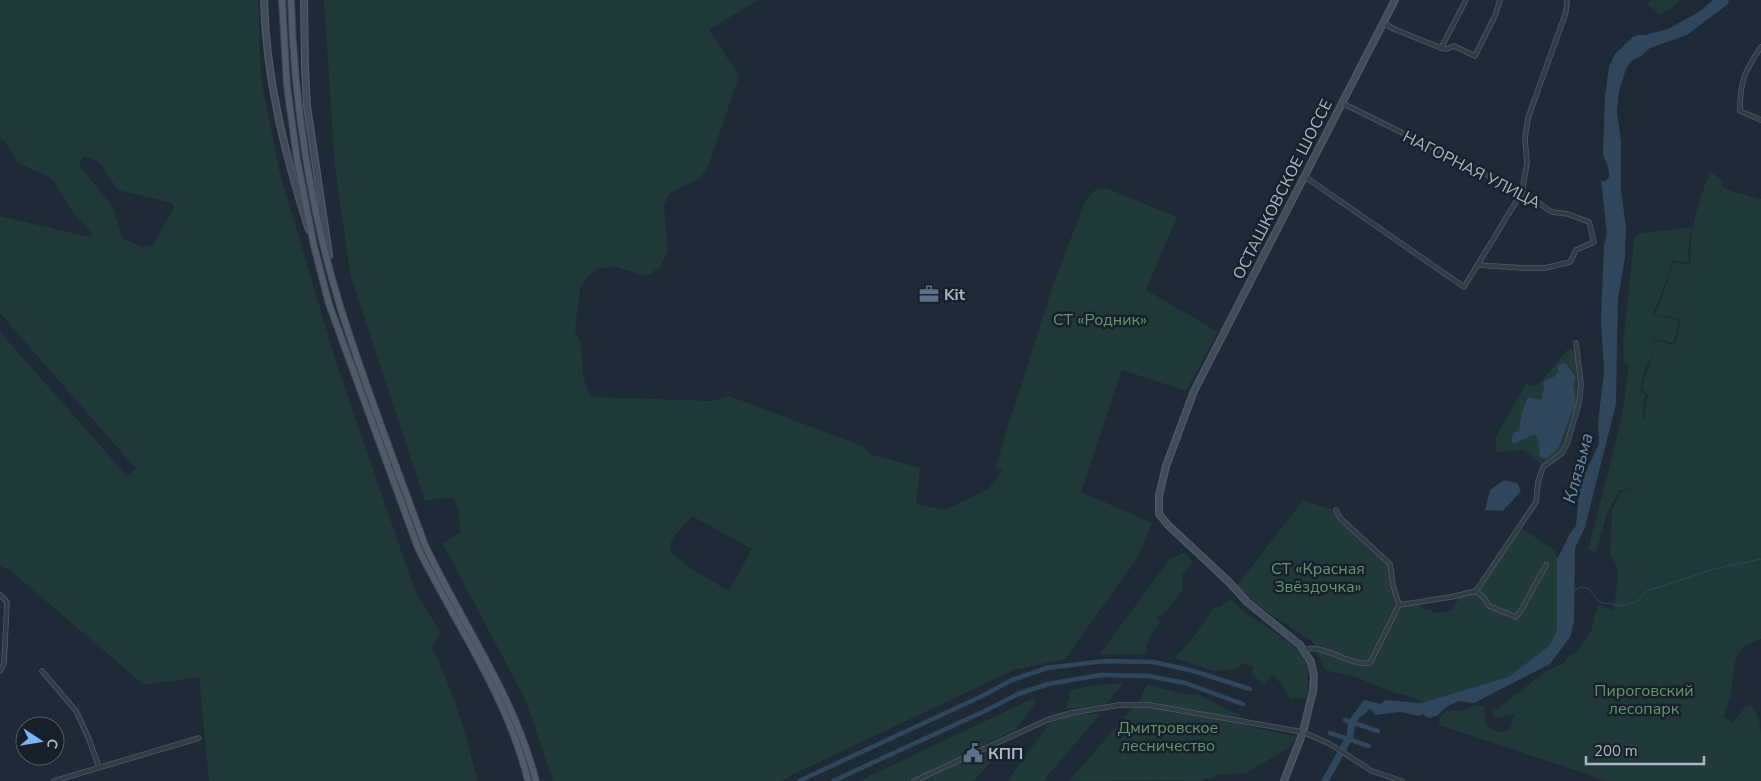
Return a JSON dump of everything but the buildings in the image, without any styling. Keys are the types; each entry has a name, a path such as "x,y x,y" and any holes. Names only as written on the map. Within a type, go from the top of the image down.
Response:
{"main road":[{"path":"264,0 265,31 271,86 292,178 314,246"},
{"path":"282,0 288,95 296,159 314,246 329,304 418,548 483,668 506,715 528,781"},
{"path":"291,0 296,86 305,151 315,206 340,306 425,545 442,580 488,661 512,711 536,781"},
{"path":"304,0 304,68 307,106 331,275"},
{"name":"ОСТАШКОВСКОЕ ШОССЕ","path":"1304,649 1247,602 1229,582 1168,525 1160,514 1159,496 1166,466 1194,391 1395,0"},
{"path":"1284,781 1303,732 1313,691 1314,676 1311,662 1304,649"}],"street":[{"path":"1441,48 1466,0"},
{"path":"1384,23 1441,48 1447,49 1454,46 1475,56 1495,16 1500,0"},
{"path":"1304,176 1464,287 1522,192 1527,163 1525,138 1528,118 1566,12 1567,0"},
{"path":"1761,47 1745,73 1740,90 1740,111 1761,120"},
{"name":"НАГОРНАЯ УЛИЦА","path":"1342,103 1522,192 1552,212 1568,214 1589,222 1593,244 1576,250 1570,262 1545,268 1477,265"},
{"path":"1399,605 1476,591 1536,502 1538,482 1543,467 1562,453 1567,444 1580,403 1581,384 1576,343"},
{"path":"1304,649 1319,648 1360,664 1370,663 1399,605 1393,585 1390,564 1348,527 1336,510"},
{"path":"1476,591 1485,599 1489,606 1516,617 1546,565"},
{"path":"0,595 7,602 4,664 0,671"},
{"path":"42,672 76,711 99,767"},
{"path":"914,781 1047,720 1071,713 1119,705 1149,705 1303,732 1330,744 1374,773 1402,781"},
{"path":"54,781 199,738"}],"green space":[{"path":"0,0 258,0 261,80 279,170 335,359 415,591 440,632 432,647 458,711 478,781 209,781 199,677 144,685 11,571 0,566 0,332 127,476 136,469 0,313 0,216 85,236 90,236 92,233 75,215 51,178 18,163 5,141 0,139","holes":["83,156 99,162 118,190 172,203 174,207 153,245 142,247 122,238 113,207 79,163"]},
{"name":"СТ «Родник»","path":"324,0 758,0 709,30 739,76 708,167 699,179 669,194 664,205 668,251 660,267 647,276 615,267 598,268 580,288 575,330 581,344 583,375 587,390 593,397 712,401 729,396 865,447 869,454 920,468 916,504 945,510 988,489 1003,470 995,468 1053,285 1085,202 1095,190 1106,188 1177,217 1146,290 1218,332 1186,391 1122,370 1081,492 1152,523 1138,557 1065,659 1014,670 779,781 553,781 526,701 443,544 453,536 461,533 458,509 453,499 439,498 425,501 351,277 335,168","holes":["692,516 752,549 729,591 693,570 671,553 670,544 675,535"]},
{"path":"1650,0 1681,0 1659,15 1647,5"},
{"name":"Пироговский лесопарк","path":"1710,172 1722,180 1721,186 1733,192 1761,199 1761,639 1745,646 1737,656 1731,693 1724,717 1733,723 1746,706 1751,705 1758,716 1761,733 1761,781 1608,781 1439,725 1439,718 1446,711 1461,711 1477,705 1484,707 1486,725 1498,732 1510,730 1514,714 1495,718 1492,708 1497,709 1545,672 1564,663 1569,656 1577,652 1591,631 1598,605 1613,610 1618,574 1616,564 1610,554 1612,510 1621,492 1629,491 1632,481 1628,491 1620,490 1608,510 1596,552 1588,550 1612,458 1626,389 1629,365 1624,362 1623,345 1634,241 1636,236 1641,233 1692,227 1688,249 1689,263 1672,260 1670,272 1653,314 1679,320 1674,343 1654,339 1653,350 1655,340 1675,345 1681,319 1655,314 1674,262 1691,265 1690,253 1695,218","holes":["1652,355 1642,389 1648,395 1644,416 1647,419 1642,417 1645,394 1640,391 1645,368"]},
{"path":"1569,348 1575,350 1579,375 1579,403 1565,445 1556,457 1542,465 1524,450 1496,452 1496,437 1526,383 1533,386 1540,383"},
{"name":"СТ «Красная Звёздочка»","path":"1303,500 1335,511 1336,518 1389,566 1395,601 1394,611 1398,614 1401,608 1419,603 1421,609 1431,609 1432,613 1446,612 1454,607 1459,597 1478,593 1520,527 1555,551 1557,558 1557,630 1549,646 1508,677 1421,703 1417,699 1389,691 1356,677 1325,670 1313,642 1251,601 1237,586"},
{"path":"1184,553 1193,562 1182,575 1183,589 1163,615 1156,617 1160,622 1150,635 1145,654 1099,655 1170,559"},
{"path":"1230,599 1242,610 1298,649 1308,666 1307,698 1290,699 1284,687 1273,675 1264,685 1251,673 1254,667 1243,663 1237,669 1214,671 1175,658 1196,634 1214,607 1221,607"},
{"path":"1123,683 1106,704 1066,709 1071,690 1088,686"},
{"name":"Дмитровское лесничество","path":"1147,685 1179,693 1198,695 1241,715 1239,724 1297,737 1287,749 1246,773 1218,775 1199,781 1069,781 1139,701"},
{"path":"1034,698 1036,702 1015,730 984,745 999,752 974,781 859,781"},
{"path":"1101,713 1043,781 1007,781 1049,724 1069,716"}],"water":[{"path":"1713,0 1729,0 1728,4 1687,35 1650,48 1641,56 1631,61 1626,69 1619,91 1617,112 1621,142 1621,190 1626,227 1625,257 1618,299 1616,404 1585,527 1575,548 1574,622 1570,637 1550,664 1474,703 1459,701 1446,707 1437,716 1428,718 1423,714 1419,716 1400,712 1375,715 1372,710 1368,709 1359,716 1356,711 1364,700 1381,704 1385,700 1421,703 1508,677 1549,646 1557,630 1557,558 1576,526 1580,484 1599,444 1598,422 1604,372 1601,319 1604,245 1607,234 1601,180 1604,182 1609,177 1609,171 1603,154 1605,96 1609,67 1615,54 1633,37 1668,29 1699,12"},
{"path":"1565,363 1576,377 1573,384 1576,398 1575,405 1558,449 1546,459 1540,457 1538,440 1535,434 1516,443 1513,443 1511,440 1514,433 1519,430 1522,412 1528,397 1541,400 1544,388 1543,382 1555,376 1559,371 1558,365"},
{"path":"1504,480 1517,483 1521,491 1503,511 1485,510 1490,490"}],"waterway":[{"path":"1573,592 1580,587 1588,588 1599,602 1623,606 1636,602 1647,591 1714,569 1761,559"},
{"path":"799,781 980,697 1012,680 1047,668 1104,661 1153,662 1190,670 1250,689"},
{"path":"833,781 1018,694 1048,684 1101,675 1149,676 1185,683 1243,704"},
{"name":"Клязьма","path":"1325,781 1350,736 1352,722 1364,710"},
{"path":"1345,720 1378,731"},
{"name":"Клязьма","path":"1330,733 1369,746"}],"place":[{"name":"Kit","path":"929,294"},
{"name":"КПП","path":"973,753"}]}
